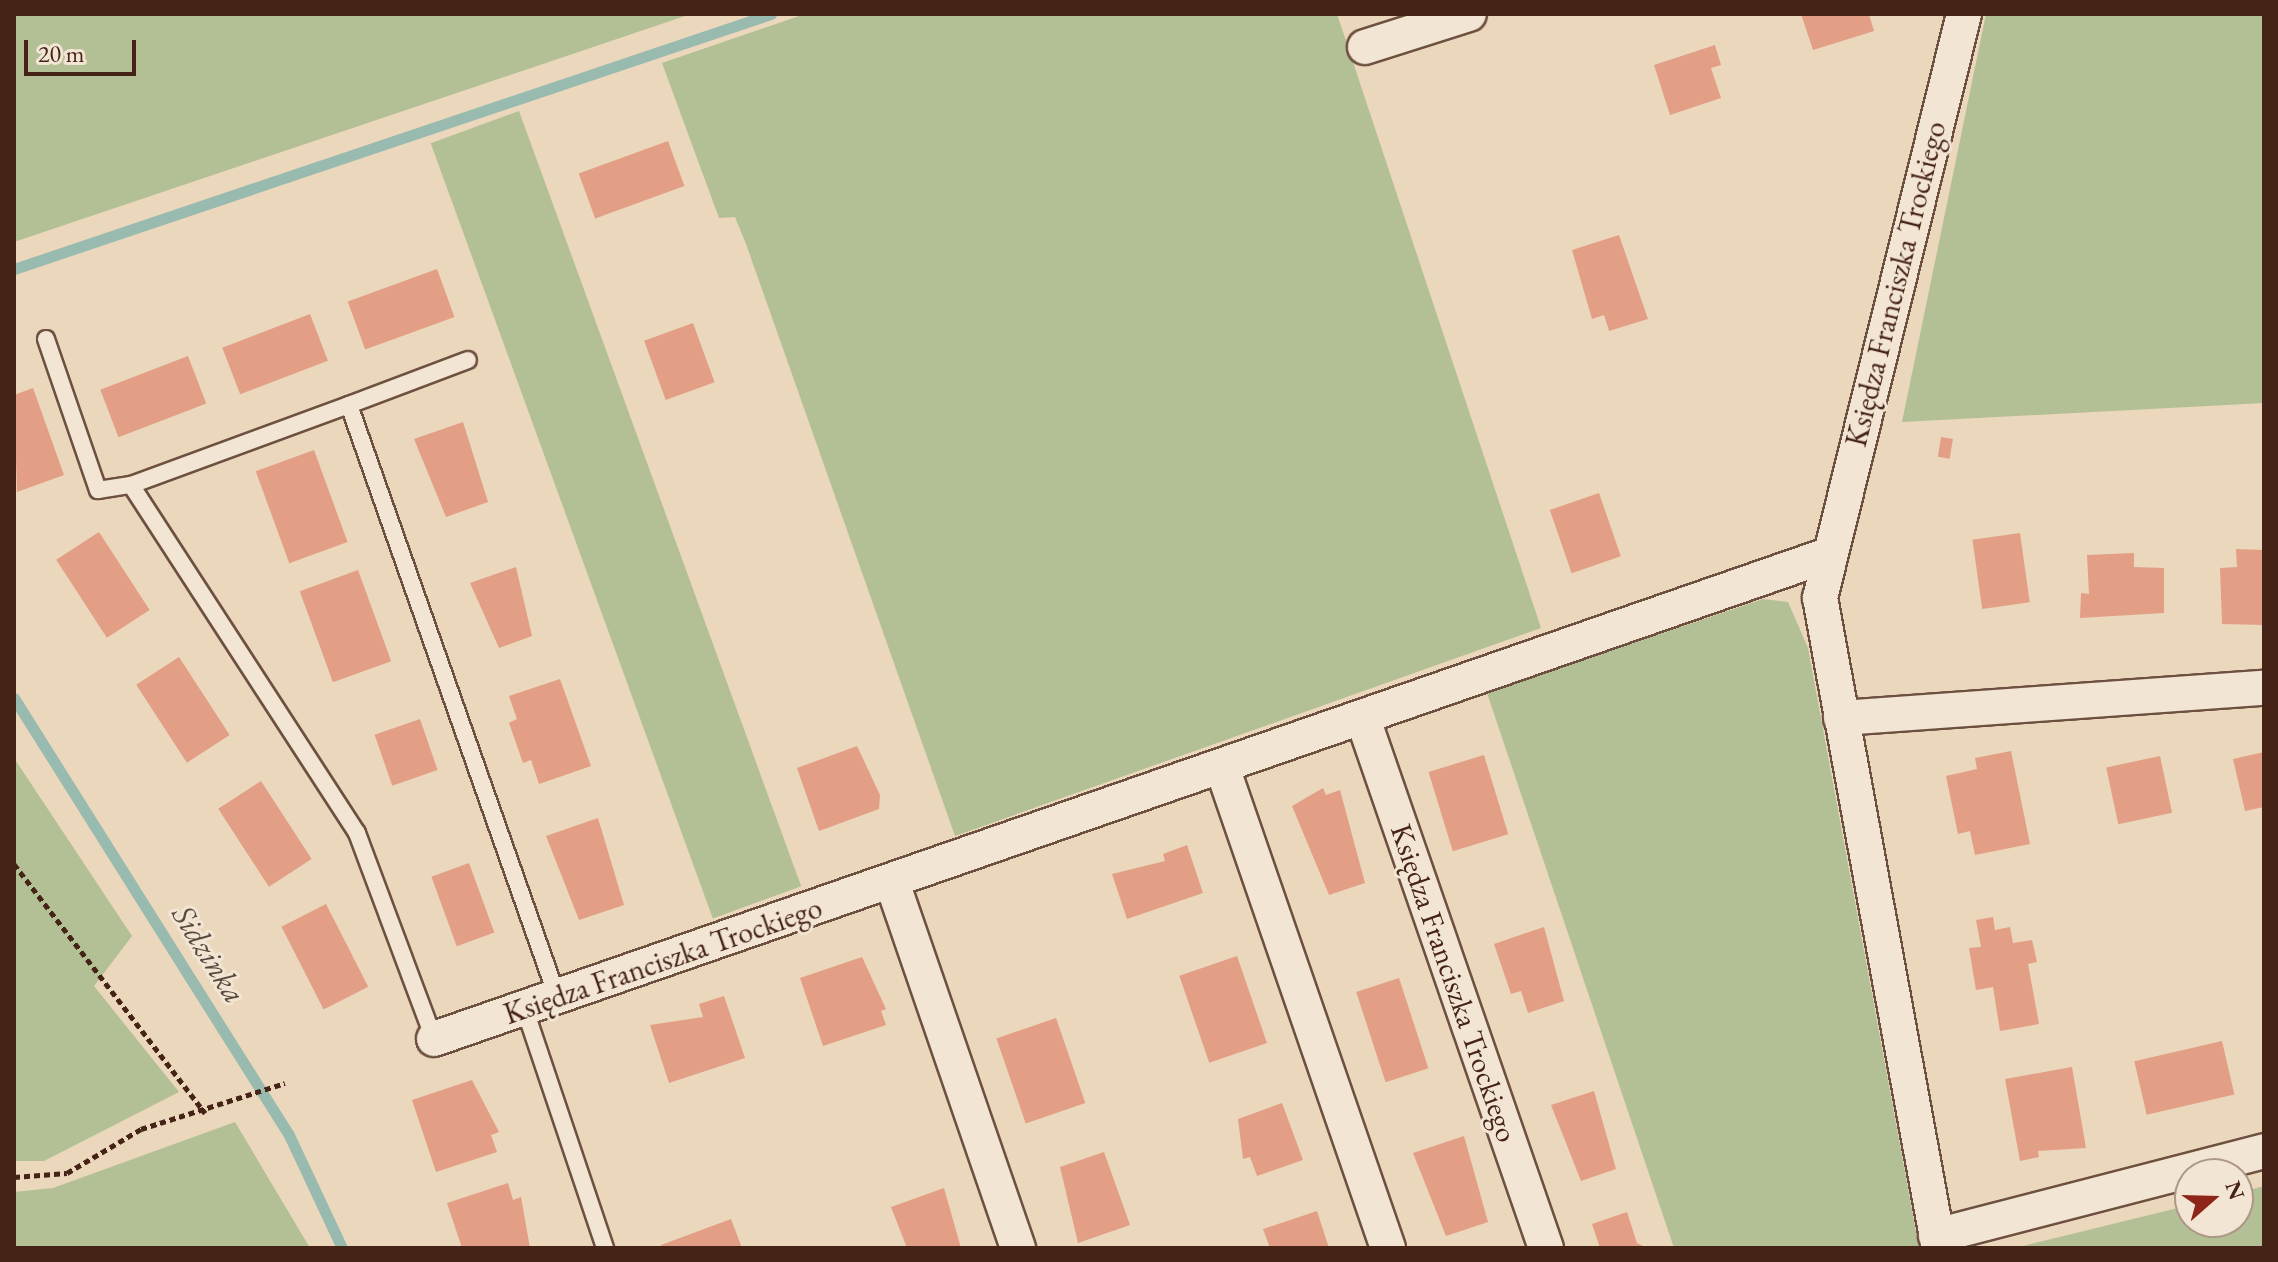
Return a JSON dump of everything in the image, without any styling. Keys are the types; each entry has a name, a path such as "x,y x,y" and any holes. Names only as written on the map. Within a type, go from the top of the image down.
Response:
{"street":[{"path":"1365,47 1469,14"},
{"name":"Księdza Franciszka Trockiego","path":"1964,14 1828,555 1820,598 1938,1242 2264,1151"},
{"name":"Księdza Franciszka Trockiego","path":"434,1039 558,999 1828,555"},
{"path":"1841,718 2264,688"},
{"name":"Księdza Franciszka Trockiego","path":"1363,719 1546,1248"},
{"path":"1222,767 1388,1248"},
{"path":"892,882 1018,1248"}],"lane":[{"path":"46,339 98,490 131,485 468,360"},
{"path":"349,405 558,999"},
{"path":"131,485 357,833 434,1039"},
{"path":"525,1010 605,1248"}],"path":[{"path":"14,864 205,1113"},
{"path":"14,1177 67,1173 141,1129 246,1100 285,1083"}],"green space":[{"path":"14,14 691,14 14,242"},
{"path":"805,14 1337,14 1541,628 955,836 746,244 735,217 719,218 662,63"},
{"path":"1986,14 2264,14 2264,403 1902,422"},
{"path":"519,111 801,886 713,918 431,143"},
{"path":"1763,599 1788,602 1808,648 1919,1248 1674,1248 1487,693"},
{"path":"14,758 132,936 94,986 179,1092 44,1161 14,1161"},
{"path":"235,1122 310,1248 14,1248 14,1192 53,1188"},
{"path":"2264,1186 2264,1248 2015,1248 2174,1209 2174,1238 2254,1238 2254,1189"}],"building":[{"path":"1801,14 1869,14 1874,31 1813,50"},
{"path":"1715,45 1721,65 1711,68 1721,98 1670,115 1654,65"},
{"path":"668,141 684,186 595,219 579,173"},
{"path":"1619,235 1648,319 1609,331 1604,315 1592,319 1572,250"},
{"path":"437,269 454,317 365,349 348,301"},
{"path":"310,314 328,361 240,394 222,348"},
{"path":"693,323 715,382 666,400 644,341"},
{"path":"188,356 206,404 119,437 100,390"},
{"path":"33,388 64,475 17,492 14,395"},
{"path":"463,422 488,502 446,517 414,439"},
{"path":"1941,437 1953,439 1950,459 1938,457"},
{"path":"314,450 348,542 289,563 256,471"},
{"path":"1599,493 1621,556 1572,573 1550,510"},
{"path":"99,532 150,610 107,638 56,560"},
{"path":"2020,533 2030,602 1982,609 1972,540"},
{"path":"2236,549 2264,550 2264,625 2222,624 2220,568 2237,567"},
{"path":"2134,553 2134,567 2164,568 2164,613 2080,618 2081,593 2089,594 2087,555"},
{"path":"516,567 532,636 499,648 470,583"},
{"path":"358,570 391,661 333,682 300,591"},
{"path":"179,657 230,735 187,763 136,685"},
{"path":"560,679 591,766 539,784 531,760 523,763 509,723 517,719 509,696"},
{"path":"420,719 438,770 392,786 375,735"},
{"path":"857,746 880,795 879,809 819,831 797,768"},
{"path":"2011,751 2030,844 1975,855 1970,831 1958,834 1946,776 1977,769 1975,758"},
{"path":"2264,752 2264,807 2245,811 2233,759"},
{"path":"1484,755 1508,834 1453,851 1429,772"},
{"path":"2160,756 2172,813 2118,824 2106,767"},
{"path":"261,781 312,859 269,887 218,809"},
{"path":"1323,788 1326,795 1340,790 1365,883 1329,895 1292,806"},
{"path":"598,818 624,905 579,920 546,836"},
{"path":"1187,845 1203,893 1127,919 1112,874 1165,861 1163,854"},
{"path":"469,863 494,933 457,946 431,877"},
{"path":"326,904 368,987 324,1010 281,927"},
{"path":"1993,917 1995,930 2010,927 2013,943 2032,940 2037,962 2028,964 2039,1024 2000,1031 1993,987 1976,990 1969,948 1981,947 1976,920"},
{"path":"1544,927 1564,1001 1528,1013 1521,991 1511,994 1494,944"},
{"path":"1237,956 1267,1043 1209,1063 1179,976"},
{"path":"862,957 886,1009 881,1011 886,1025 823,1046 800,978"},
{"path":"1399,978 1428,1068 1386,1082 1356,992"},
{"path":"724,996 745,1058 669,1083 650,1025 703,1017 699,1004"},
{"path":"1056,1018 1085,1103 1026,1124 996,1039"},
{"path":"2222,1041 2234,1095 2147,1115 2134,1061"},
{"path":"2072,1067 2086,1148 2038,1151 2039,1157 2020,1161 2005,1079"},
{"path":"472,1080 499,1132 491,1135 497,1152 436,1172 412,1100"},
{"path":"1594,1091 1616,1169 1581,1181 1551,1105"},
{"path":"1282,1103 1303,1160 1257,1176 1250,1157 1243,1159 1238,1119"},
{"path":"1464,1136 1488,1222 1446,1236 1413,1153"},
{"path":"1104,1152 1130,1225 1078,1243 1060,1167"},
{"path":"508,1183 513,1200 521,1197 530,1248 462,1248 447,1203"},
{"path":"944,1188 961,1248 907,1248 891,1207"},
{"path":"1317,1211 1329,1248 1270,1248 1263,1229"},
{"path":"1627,1212 1637,1243 1647,1248 1600,1248 1592,1224"},
{"path":"731,1219 742,1248 662,1248 661,1245"}],"waterway":[{"path":"14,269 771,14"},
{"name":"Sidzinka","path":"14,698 289,1135 342,1248"}]}
